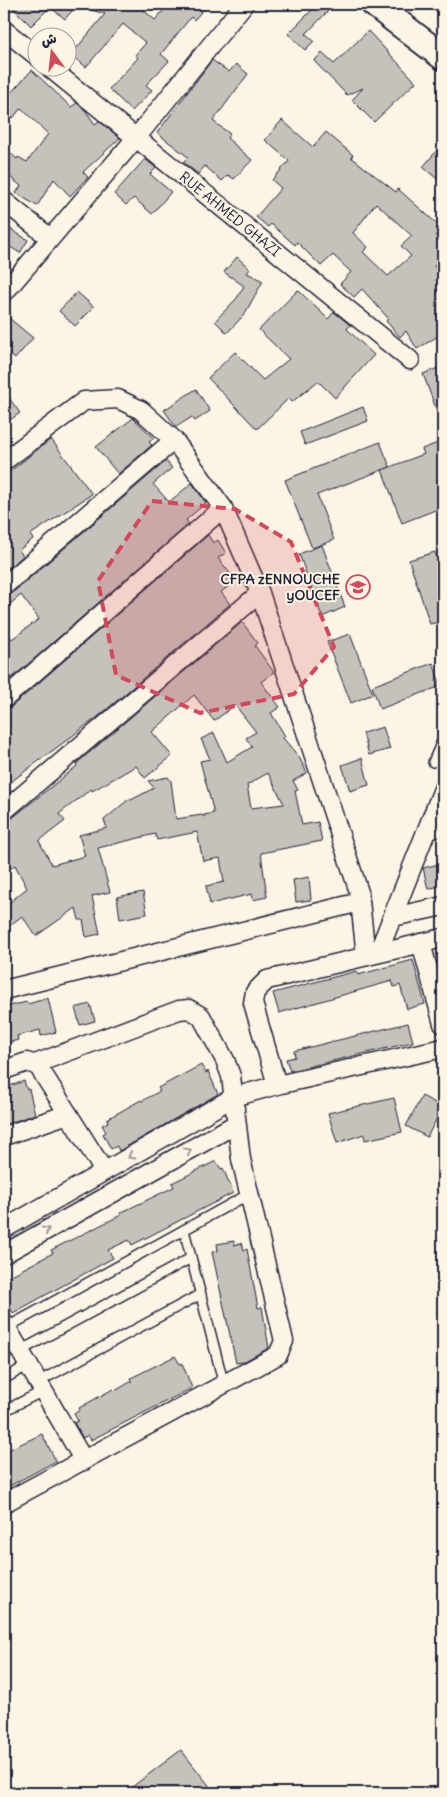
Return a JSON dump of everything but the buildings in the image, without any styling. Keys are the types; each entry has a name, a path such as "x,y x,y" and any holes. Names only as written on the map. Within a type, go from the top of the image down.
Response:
{"main road":[{"path":"374,4 440,50"}],"street":[{"path":"4,293 136,138 244,4"},
{"path":"4,30 28,49"},
{"name":"RUE AHMED GHAZI","path":"62,78 410,360"},
{"path":"4,201 50,238"},
{"path":"4,460 84,401 118,399 141,410 174,440 223,508 260,593 356,883 372,955"},
{"path":"4,586 174,440"},
{"path":"4,699 223,508"},
{"path":"4,811 260,593"},
{"path":"372,955 392,917 443,789"},
{"path":"4,990 360,902"},
{"path":"392,917 443,906"},
{"path":"277,1085 253,1003 258,987 272,978 443,938"},
{"path":"421,943 443,1024"},
{"path":"4,1503 278,1355 284,1347 284,1336 248,1194 236,1124 231,1076 225,1060 201,1016 189,1009 179,1010 35,1064"},
{"path":"4,1228 234,1097 277,1085 443,1048"},
{"path":"4,1070 28,1062 40,1068 104,1171"},
{"path":"4,1136 68,1114"},
{"path":"4,1254 236,1124"},
{"path":"11,1340 41,1386 84,1461"}],"lane":[{"path":"433,762 443,740"},
{"path":"426,835 443,831"},
{"path":"4,1379 11,1340 184,1230 248,1194"},
{"path":"184,1230 224,1385"},
{"path":"11,1340 191,1258"},
{"path":"4,1411 41,1386 201,1294"}],"highlighted area":[{"path":"152,501 235,509 291,542 334,647 294,694 200,713 116,675 98,581"}],"place":[{"name":"CFPA zENNOUCHE yOUCEF","path":"358,587"}]}
